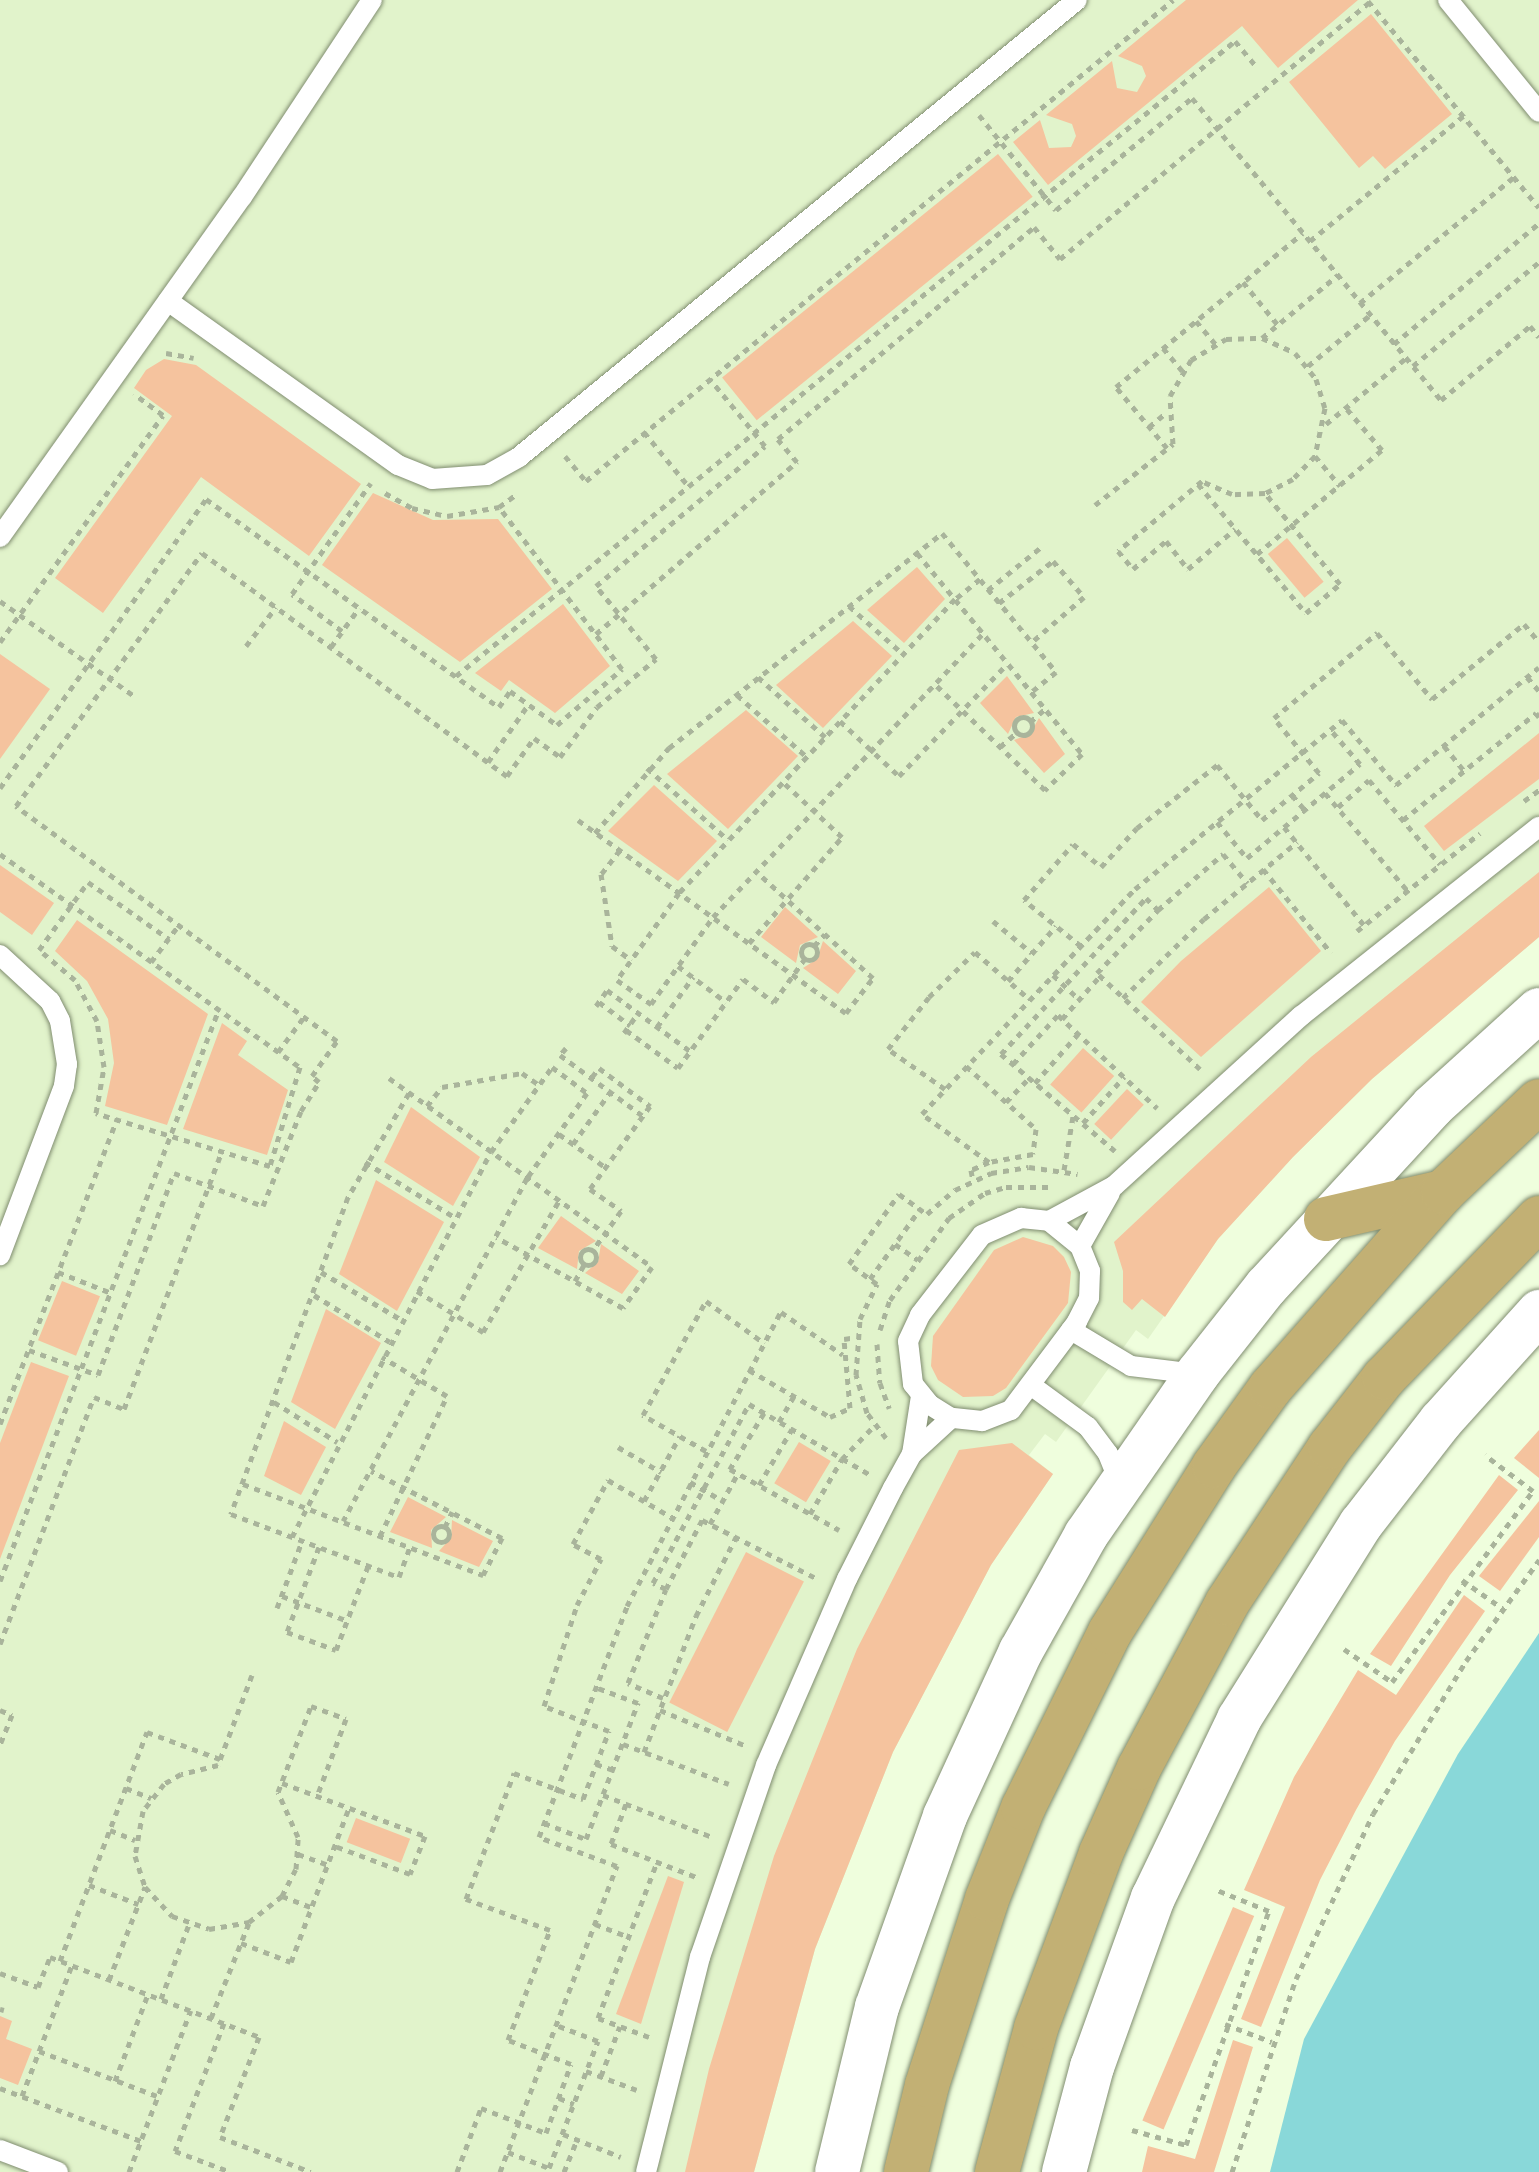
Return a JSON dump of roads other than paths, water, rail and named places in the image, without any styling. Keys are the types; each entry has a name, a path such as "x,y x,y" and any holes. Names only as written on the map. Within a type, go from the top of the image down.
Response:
{"highway":[{"path":"906,2172 955,1991 987,1899 1023,1808 1110,1632 1191,1501 1271,1387 1443,1192 1539,1101"},
{"path":"1326,1219 1443,1192"},
{"path":"997,2172 1036,2028 1101,1853 1139,1768 1227,1603 1321,1460 1384,1378 1539,1218"}],"street":[{"path":"837,2172 877,2007 945,1816 1021,1651 1120,1484 1198,1373 1326,1219 1433,1106 1539,1010"},
{"path":"1064,2172 1092,2067 1153,1898 1239,1719 1361,1524 1441,1421 1539,1312"}],"lane":[{"path":"0,537 168,301 372,0"},
{"path":"168,301 398,465 432,479 487,475 519,457 1077,0"},
{"path":"1448,0 1539,112"},
{"path":"1049,1221 1114,1186 1301,1016 1539,827"},
{"path":"0,955 50,1001 65,1042 67,1064 64,1086 0,1255"},
{"path":"1080,1246 1114,1186"},
{"path":"646,2172 700,1957 766,1765 847,1579 912,1454 921,1396 907,1356 920,1315 993,1227 1021,1218 1049,1221 1080,1246 1091,1284 1084,1311 1032,1386 997,1417 951,1418 921,1396"},
{"path":"1071,1330 1131,1366 1164,1374 1198,1373"},
{"path":"1032,1386 1088,1427 1108,1454 1120,1484"},
{"path":"912,1454 951,1418"},
{"path":"0,2150 58,2172"}],"water":[{"path":"1539,1633 1539,2172 1270,2172 1304,2039 1458,1754"}]}
